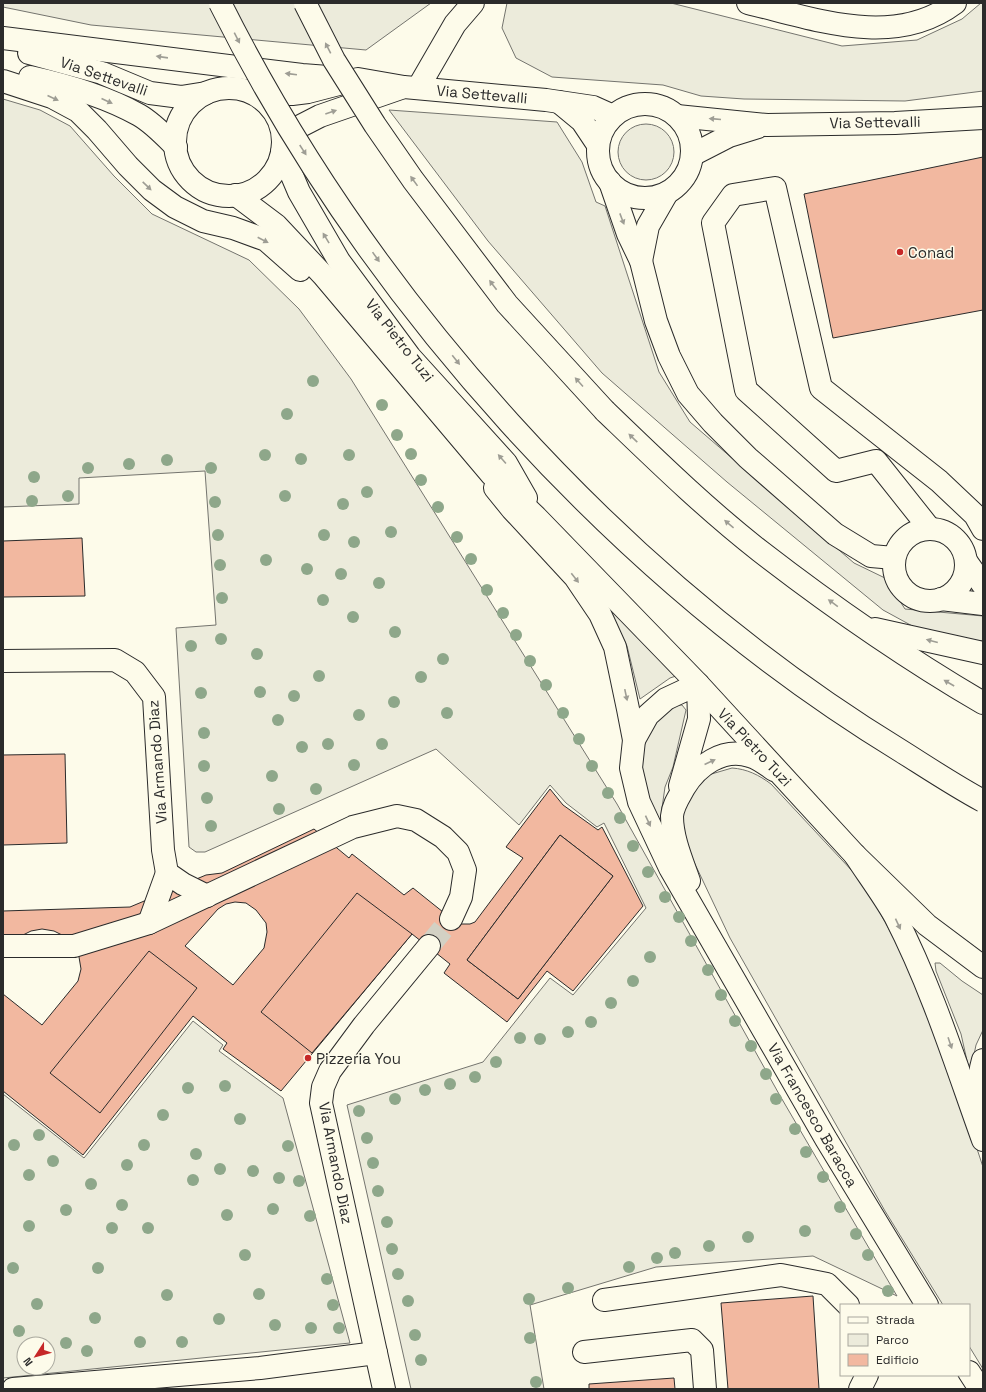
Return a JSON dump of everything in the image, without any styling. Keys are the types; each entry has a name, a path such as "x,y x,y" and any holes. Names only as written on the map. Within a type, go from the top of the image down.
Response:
{"main road":[{"path":"220,3 254,70 292,132 338,204 380,263 488,400 548,463 646,559 712,616 779,669 868,731 979,799"},
{"path":"305,3 334,60 375,125 413,180 507,304 605,411 678,481 760,551 938,677 983,703"},
{"path":"411,88 455,24 473,3"},
{"path":"748,3 843,26 876,28 911,23 931,17 955,3"},
{"path":"3,38 302,75 358,79"},
{"name":"Via Settevalli","path":"3,46 65,62 102,74 150,93 181,98 206,93"},
{"name":"Via Settevalli","path":"3,71 57,83 90,93 140,115 163,134 176,148"},
{"name":"Via Settevalli","path":"256,94 292,94 308,92 358,79 411,88 559,102 593,107 613,116"},
{"path":"3,81 52,97 78,111 98,130 128,166 152,190 175,206 203,221 233,228 266,240 287,258 395,362"},
{"path":"222,88 240,88 256,94 269,105 278,119 283,144 276,168 266,181 252,191 236,195 219,194 203,189 194,182 180,164 176,148 176,131 182,115 193,102 206,93 222,88"},
{"name":"Via Settevalli","path":"283,144 320,116 411,88"},
{"name":"Via Settevalli","path":"559,102 582,121 598,145"},
{"name":"Via Settevalli","path":"638,104 659,106 677,116 686,127 691,140 692,155 690,167 685,177 677,186 667,193 647,198 626,194 610,182 602,171 598,158 598,145 600,135 613,116 625,108 638,104"},
{"name":"Via Settevalli","path":"677,116 767,125 896,123 976,120 983,118"},
{"name":"Via Settevalli","path":"692,155 728,136 767,125"},
{"name":"Via Pietro Tuzi","path":"283,144 299,192 339,261 410,357 506,463 536,517"},
{"path":"610,182 628,234 641,261 656,320 669,356 688,394 713,424 748,458 836,534 872,556 894,558"},
{"path":"930,529 876,461 836,471 746,390 713,223 733,195 775,188 821,388 939,481 975,515 983,529"},
{"path":"641,261 648,226 667,193"},
{"name":"Via Pietro Tuzi","path":"236,195 276,225 322,275 491,474 536,517 698,684 855,855 927,925 983,967"},
{"path":"425,397 512,509 575,577 600,614 615,647 634,740 631,768 639,802 670,868 702,922"},
{"path":"942,599 952,594 961,585 966,573 964,550 957,541 938,529 915,532 905,538 898,548 894,558 894,571 898,582 906,592 917,599 929,601 942,599 983,604"},
{"path":"966,561 983,585"},
{"path":"864,626 931,641 956,649 983,653"},
{"name":"Via Armando Diaz","path":"3,661 76,659 115,660 135,672 154,697 163,850 167,873 149,923"},
{"path":"634,740 648,715 666,699 698,684 699,719 672,816 674,836 702,922"},
{"path":"675,803 691,776 703,765 731,754 750,756 780,773"},
{"path":"3,946 74,946 149,923 353,827 397,816 416,820 443,837 458,852 465,870 461,897 451,919"},
{"path":"855,855 894,916 944,1025 981,1136"},
{"path":"167,873 183,884 207,896"},
{"name":"Via Francesco Baracca","path":"702,922 826,1140 926,1304"},
{"name":"Via Armando Diaz","path":"384,1389 321,1103 323,1087 330,1071 360,1030 429,946"},
{"path":"981,1136 981,1068 983,1060"},
{"path":"604,1300 782,1276 827,1284 847,1304"},
{"path":"584,1352 692,1340 702,1350 705,1389"},
{"path":"13,1389 260,1368 376,1353"},
{"path":"970,1374 980,1389"},
{"path":"860,1389 866,1376"}],"green space":[{"path":"3,3 431,3 366,50 91,25 3,7"},
{"path":"507,3 671,3 842,46 917,40 962,19 981,3 983,3 983,91 905,101 744,99 701,96 663,85 552,77 516,58 502,28"},
{"path":"3,99 40,110 70,126 114,176 152,214 249,260 299,309 351,379 617,804 779,1094 897,1296 813,1256 656,1267 530,1305 544,1389 411,1389 347,1105 483,1062 550,978 573,995 646,908 604,823 597,827 566,803 550,785 519,825 436,749 205,852 196,852 189,847 176,628 216,625 205,471 79,478 79,504 3,507"},
{"path":"389,110 557,122 582,162 596,202 605,206 659,372 690,422 854,563 885,578 905,609 983,616 983,641 969,640 916,628 883,610 727,482 602,373 488,241"},
{"path":"646,124 657,126 666,132 672,141 674,152 672,163 666,172 657,178 646,180 635,178 626,172 620,163 618,152 620,141 626,132 635,126"},
{"path":"612,605 676,676 670,678 640,699 627,646 609,610"},
{"path":"678,705 682,705 686,710 673,767 665,787 662,808 663,827 655,827 639,756 650,726 663,714"},
{"path":"732,768 753,773 771,784 855,874 877,907 913,974 956,1085 983,1167 983,1369 970,1348 970,1304 942,1304 885,1211 730,938 685,843 682,818 690,793 708,775"},
{"path":"935,963 940,963 962,981 983,995 983,1030 976,1045 970,1074 961,1034 936,971"},
{"path":"193,1021 223,1045 219,1051 283,1098 350,1343 56,1373 56,1336 16,1336 16,1376 23,1376 3,1378 3,1094 84,1158"}],"building":[{"name":"Conad","path":"983,157 983,310 833,338 804,194"},
{"path":"82,538 85,596 3,597 3,541"},
{"path":"65,754 67,843 3,845 3,755"},
{"path":"550,789 563,805 598,830 602,827 643,906 573,991 547,971 507,1022 444,973 450,964 412,934 281,1091 223,1049 227,1043 193,1016 83,1155 3,1091 3,994 42,1025 78,981 81,969 79,957 74,946 66,937 54,931 42,929 31,931 19,937 3,955 3,911 130,907 206,875 222,873 314,829 349,858 352,854 404,895 413,888 458,924 470,924 475,922 523,858 506,847","holes":["560,835 613,876 518,999 467,960","235,902 246,903 256,910 266,923 267,932 264,948 233,985 185,946 218,909 226,904"]},
{"path":"560,835 613,876 518,999 467,960"},
{"path":"357,893 412,934 312,1053 261,1012"},
{"path":"149,951 197,988 100,1113 50,1073"},
{"path":"813,1296 819,1389 728,1389 721,1303"},
{"path":"674,1378 675,1389 589,1389 589,1384"}],"tunnel":[{"path":"429,946 451,919"}],"place":[{"name":"Conad","path":"900,252"},
{"name":"Pizzeria You","path":"308,1058"}]}
